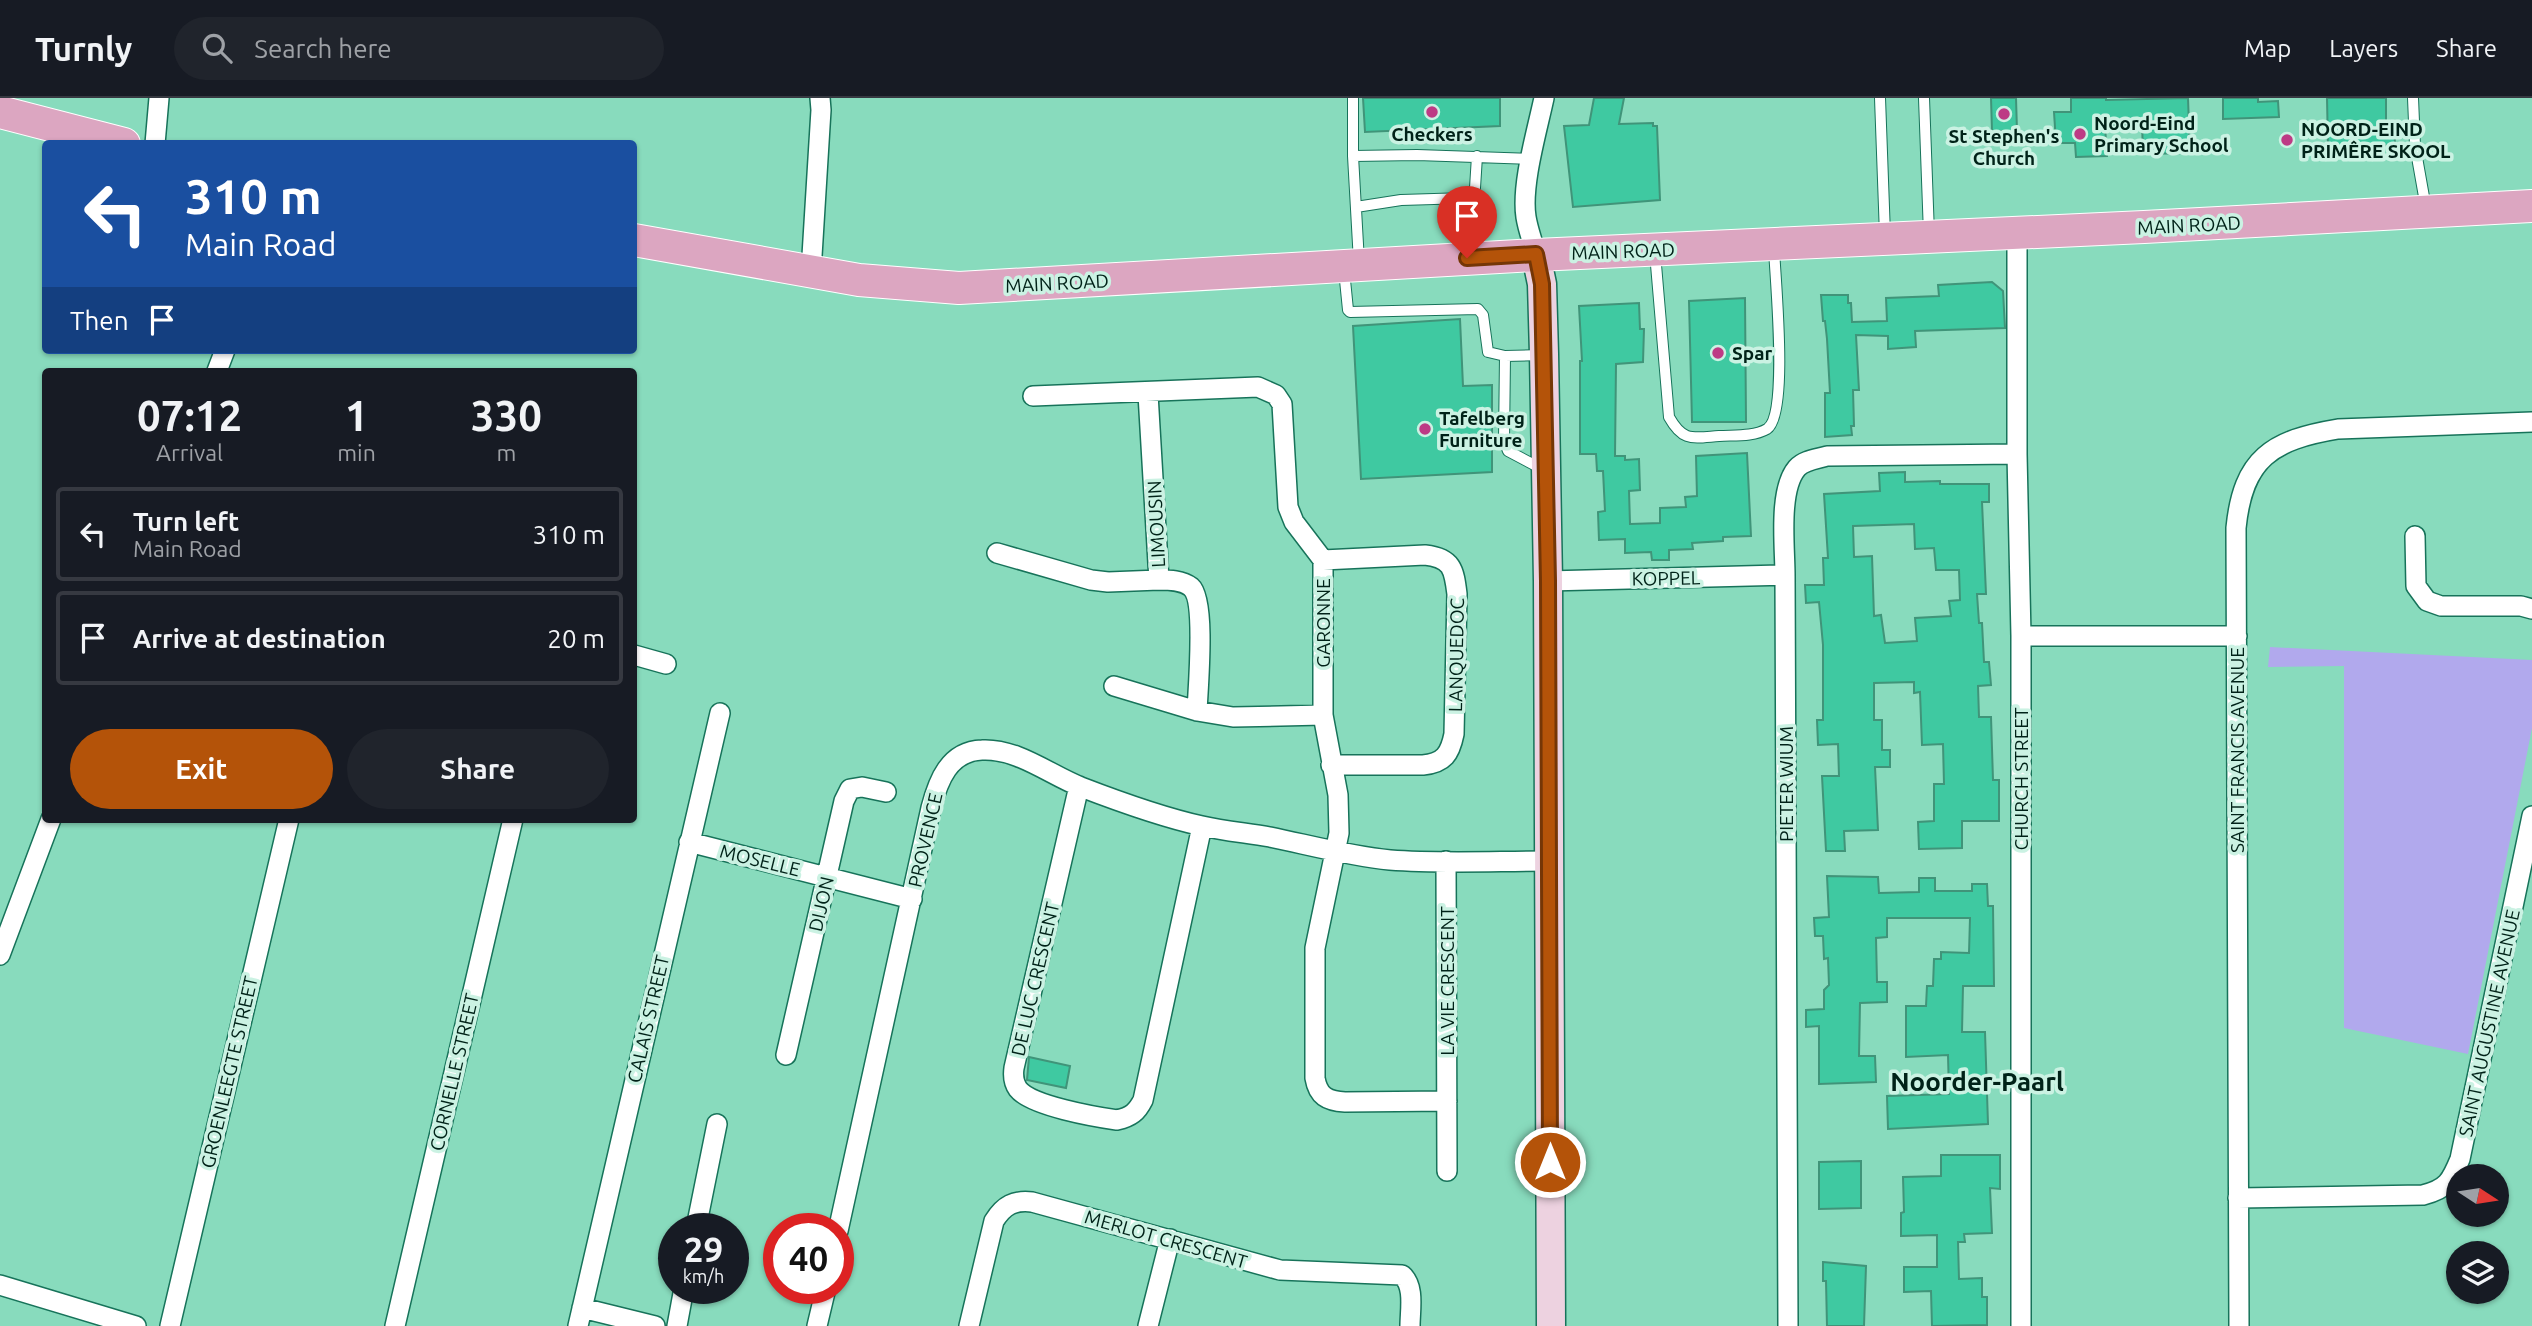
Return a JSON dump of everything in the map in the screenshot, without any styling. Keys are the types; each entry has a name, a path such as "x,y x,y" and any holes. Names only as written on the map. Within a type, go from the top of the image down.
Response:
{"main road":[{"path":"0,113 108,140"},
{"name":"MAIN ROAD","path":"637,241 870,281 959,288 1536,254 2017,233 2532,206"}],"street":[{"path":"155,140 159,98"},
{"path":"811,272 820,98"},
{"path":"1544,98 1527,179 1525,216 1542,284 1545,355 1551,1326"},
{"name":"CHURCH STREET","path":"2017,233 2017,454 2021,636 2021,1326"},
{"name":"GARONNE","path":"1033,397 1148,394 1258,387 1276,395 1284,411 1288,507 1294,522 1323,560 1323,715 1340,815 1335,851"},
{"name":"LIMOUSIN","path":"1148,394 1159,580 1184,583 1191,587 1196,595 1200,616 1197,711"},
{"name":"SAINT FRANCIS AVENUE","path":"2239,1326 2236,528 2239,499 2248,477 2260,461 2281,444 2306,435 2338,429 2532,422"},
{"name":"PIETER WIUM","path":"1788,1326 1785,575 1788,484 1797,468 1810,460 1827,456 2017,454"},
{"path":"2415,536 2416,586 2427,601 2441,606 2521,606 2532,609"},
{"path":"997,553 1091,580 1159,580"},
{"name":"LANQUEDOC","path":"1323,560 1438,557 1449,564 1455,574 1457,594 1454,734 1452,748 1446,759 1436,764 1423,765 1331,765"},
{"name":"KOPPEL","path":"1548,581 1785,575"},
{"path":"2021,636 2237,636"},
{"path":"637,656 666,664"},
{"path":"1114,686 1197,711 1233,717 1323,715"},
{"name":"CALAIS STREET","path":"580,1317 720,713"},
{"name":"PROVENCE","path":"842,1213 936,791 942,775 960,757 983,750 998,751 1079,786 1142,809 1202,826 1335,851"},
{"name":"DE LUC CRESCENT","path":"1079,786 1014,1068 1013,1080 1017,1088 1037,1101 1117,1120 1128,1118 1138,1110 1143,1100 1202,826"},
{"name":"DIJON","path":"786,1055 847,793 855,787 886,792"},
{"name":"SAINT AUGUSTINE AVENUE","path":"2238,1198 2423,1195 2439,1191 2452,1179 2460,1159 2532,817"},
{"path":"0,956 50,823"},
{"name":"GROENLEEGTE STREET","path":"170,1326 288,823"},
{"name":"CORNELLE STREET","path":"395,1326 512,823"},
{"name":"MOSELLE","path":"689,842 912,899"},
{"path":"1447,1101 1333,1101 1323,1097 1317,1089 1315,948 1335,851 1390,860 1549,861"},
{"name":"LA VIE CRESCENT","path":"1446,861 1447,1171"},
{"path":"699,1213 717,1124"},
{"name":"MERLOT CRESCENT","path":"969,1326 994,1221 1001,1210 1020,1200 1170,1238 1280,1270 1402,1275 1408,1280 1410,1290 1410,1326"},
{"path":"1148,1326 1170,1238"},
{"path":"0,1285 136,1326"},
{"path":"677,1326 681,1304"},
{"path":"817,1326 822,1304"},
{"path":"580,1317 655,1326"}],"lane":[{"path":"1353,98 1356,207 1349,311 1478,309 1483,315 1488,352 1504,356 1545,355"},
{"path":"1880,98 1885,239"},
{"path":"1924,98 1930,237"},
{"path":"2413,98 2415,146 2427,212"},
{"path":"1353,156 1532,159"},
{"path":"1356,207 1401,200 1467,198 1475,188 1477,156"},
{"path":"1654,249 1669,417 1677,432 1690,437 1704,437 1753,434 1769,428 1775,418 1780,380 1774,244"},
{"path":"1504,356 1505,447 1546,471"}],"shaded area":[{"path":"2270,647 2532,660 2532,728 2468,1054 2344,1028 2344,666 2268,667"}],"building":[{"name":"Checkers","path":"1363,98 1500,98 1500,126 1365,132"},
{"path":"1594,98 1624,98 1619,124 1653,123 1653,126 1657,126 1660,200 1573,207 1564,126 1589,125"},
{"name":"St Stephen's Church","path":"1991,98 2016,98 2017,131 1992,131"},
{"path":"2071,98 2188,98 2190,153 2143,154 2142,123 2105,126 2107,156 2076,157 2075,143 2056,143 2054,112 2071,112"},
{"path":"2223,98 2278,101 2279,117 2223,119"},
{"path":"2327,98 2386,98 2386,122 2394,122 2395,145 2328,148"},
{"path":"1992,282 2003,291 2005,328 1915,331 1916,347 1888,349 1888,336 1856,335 1859,390 1853,390 1852,435 1825,437 1825,393 1830,393 1821,295 1848,295 1852,322 1887,321 1886,298 1939,296 1938,285"},
{"name":"Spar","path":"1745,298 1746,422 1692,422 1689,301"},
{"path":"1639,303 1640,329 1644,329 1643,362 1616,364 1615,456 1625,456 1625,460 1639,459 1640,490 1629,491 1630,524 1660,523 1660,508 1686,507 1685,497 1697,496 1696,456 1747,453 1751,536 1723,537 1723,541 1692,543 1693,549 1669,550 1669,560 1652,560 1651,552 1625,553 1625,539 1599,540 1598,512 1605,511 1603,471 1597,471 1596,454 1580,454 1582,361 1579,306"},
{"name":"Tafelberg Furniture","path":"1460,319 1463,386 1492,385 1492,472 1361,479 1353,326"},
{"path":"1905,472 1905,482 1989,484 1989,502 1982,502 1986,594 1977,594 1984,662 1989,662 1991,685 1978,686 1979,717 1991,717 1993,780 1999,780 1999,821 1962,821 1962,848 1919,849 1918,822 1934,821 1934,784 1944,784 1943,744 1922,745 1920,692 1914,693 1914,682 1874,683 1874,720 1882,720 1882,750 1890,750 1890,767 1875,767 1878,830 1844,831 1845,851 1826,851 1822,776 1839,776 1838,744 1818,745 1817,720 1823,720 1823,645 1819,602 1806,603 1805,585 1824,585 1823,558 1828,558 1824,494 1880,491 1879,473","holes":["1914,524 1915,549 1934,548 1936,570 1959,570 1960,600 1949,601 1951,616 1915,618 1917,641 1885,643 1881,615 1874,616 1872,556 1854,557 1853,526"]},
{"path":"1827,876 1878,877 1879,893 1919,892 1919,878 1935,878 1935,891 1972,891 1972,884 1987,884 1988,906 1993,906 1994,986 1963,986 1962,1032 1985,1032 1988,1124 1888,1129 1887,1096 1949,1094 1948,1055 1906,1057 1906,1006 1926,1006 1927,986 1933,986 1934,959 1941,959 1941,952 1969,953 1970,918 1887,918 1887,937 1876,938 1877,982 1887,982 1887,1002 1860,1003 1859,1056 1875,1056 1876,1082 1819,1084 1819,1026 1806,1027 1806,1010 1824,1009 1824,990 1829,985 1828,958 1824,959 1823,936 1815,936 1814,918 1829,917"},
{"path":"1029,1057 1070,1066 1066,1088 1027,1080"},
{"path":"1941,1155 2000,1155 2000,1189 1990,1188 1992,1233 1964,1234 1965,1242 1958,1242 1959,1279 1982,1278 1982,1297 1987,1297 1987,1325 1932,1326 1931,1291 1904,1292 1904,1267 1937,1267 1937,1235 1901,1236 1901,1213 1904,1212 1903,1177 1941,1176"},
{"path":"1861,1161 1861,1208 1819,1209 1819,1162"},
{"path":"1823,1262 1866,1266 1864,1326 1827,1326"}],"place":[{"name":"Checkers","path":"1432,112"},
{"name":"St Stephen's Church","path":"2004,114"},
{"name":"Noord-Eind Primary School","path":"2080,134"},
{"name":"NOORD-EIND PRIMÊRE SKOOL","path":"2287,140"},
{"name":"Spar","path":"1718,353"},
{"name":"Tafelberg Furniture","path":"1425,429"}],"district":[{"name":"Noorder-Paarl","path":"1977,1082"}],"route":[{"path":"1467,258 1536,254 1542,284 1548,581 1550,1162"}]}
